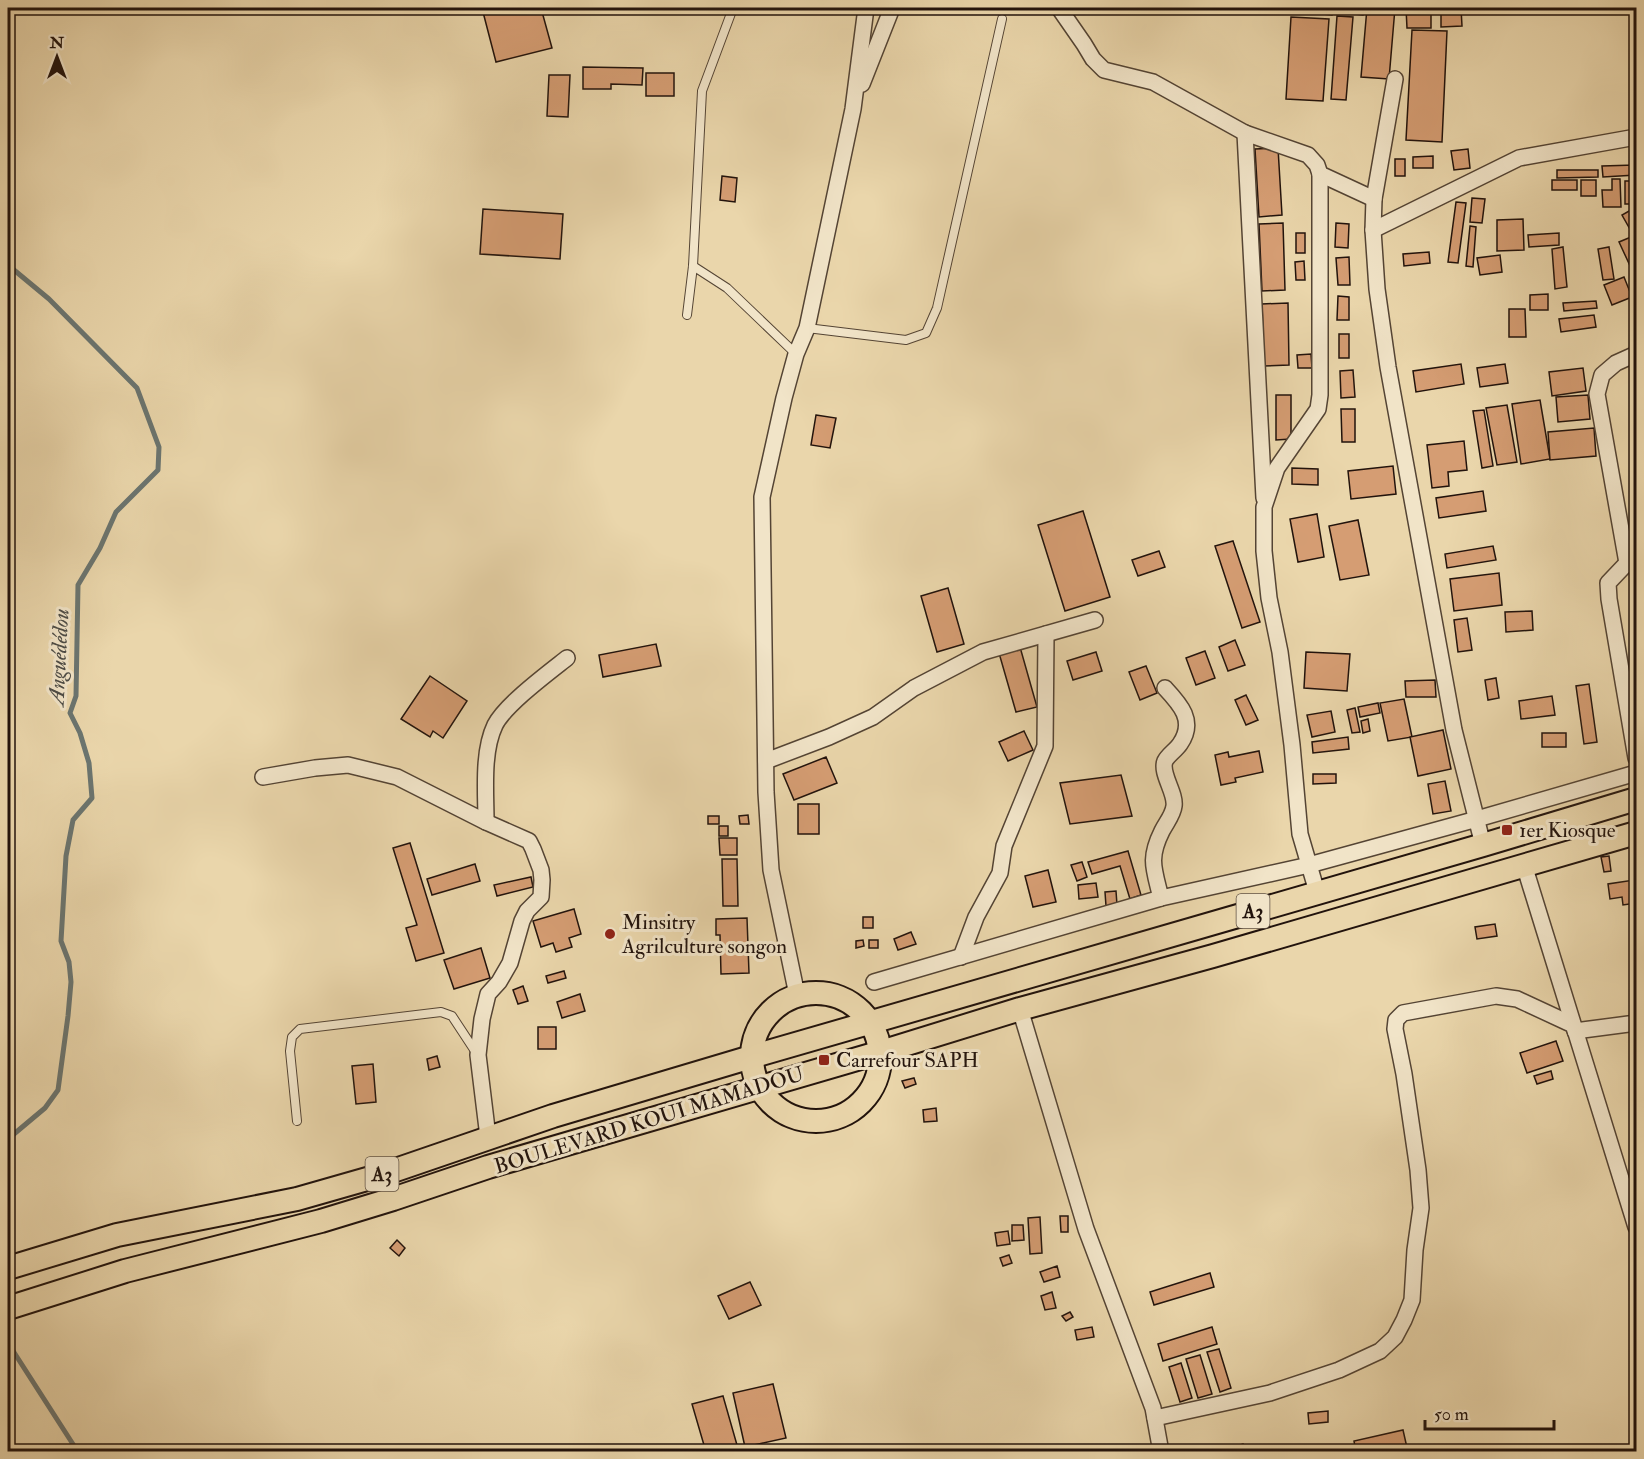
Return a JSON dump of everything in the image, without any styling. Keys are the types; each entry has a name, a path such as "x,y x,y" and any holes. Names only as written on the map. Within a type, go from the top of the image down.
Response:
{"main road":[{"name":"BOULEVARD KOUI MAMADOU","path":"8,1268 117,1235 297,1199 381,1174 553,1116 1636,799"},
{"name":"BOULEVARD KOUI MAMADOU","path":"12,1307 125,1271 331,1218 488,1167 1020,1009 1213,956 1636,833"},
{"path":"818,992 838,996 856,1006 870,1022 877,1036 880,1052 879,1074 869,1094 854,1109 834,1119 812,1121 790,1116 772,1104 758,1087 751,1057 754,1036 764,1018 778,1004 797,995 818,992"}],"street":[{"path":"797,995 771,870 765,761 762,497 784,398 796,354 807,328 853,109 866,8"},
{"path":"853,109 892,8"},
{"path":"1059,8 1093,59 1104,70 1153,82 1245,133 1308,155 1317,165 1320,174 1320,395 1318,409 1277,468 1264,507"},
{"path":"1395,79 1374,199 1373,230 1377,290 1388,367 1454,730 1483,845"},
{"path":"1245,133 1264,507 1264,550 1269,598 1280,652 1292,745 1300,834 1317,892"},
{"path":"1373,230 1519,158 1636,137"},
{"path":"1320,174 1374,199"},
{"path":"1636,354 1616,363 1602,375 1597,394 1632,561 1608,583 1636,758"},
{"path":"765,761 830,737 873,717 914,688 983,652 1095,620"},
{"path":"961,957 976,917 1000,873 1004,846 1045,746 1046,634"},
{"path":"486,822 487,751 495,724 505,710 567,658"},
{"path":"1161,898 1152,862 1156,843 1173,812 1175,803 1164,767 1165,761 1180,744 1186,732 1187,720 1180,705 1165,688"},
{"path":"263,777 348,765 398,777 486,822 529,841 537,858 542,880 541,897 522,921 510,963 499,982 488,994 482,1019 478,1055 488,1137"},
{"path":"874,982 1161,898 1309,865 1636,772"},
{"path":"1524,865 1636,1227"},
{"path":"1155,1418 1270,1393 1339,1370 1380,1351 1395,1337 1412,1300 1415,1250 1421,1208 1418,1170 1395,1029 1396,1020 1403,1013 1496,996 1517,999 1574,1028 1636,1023"},
{"path":"1020,1009 1086,1229 1153,1408 1161,1452"}],"lane":[{"path":"687,315 693,266 702,91 733,8"},
{"path":"807,328 906,340 926,333 937,308 1002,19"},
{"path":"693,266 727,288 796,354"},
{"path":"297,1121 290,1051 292,1037 300,1029 441,1012 452,1016 478,1055"}],"building":[{"path":"501,8 541,8 552,48 496,62 483,12"},
{"path":"1324,8 1333,8 1332,15 1323,14"},
{"path":"1337,8 1364,8 1363,15 1336,12"},
{"path":"1367,8 1395,8 1389,79 1361,77"},
{"path":"1406,8 1431,8 1431,28 1407,28"},
{"path":"1441,8 1461,8 1462,26 1441,27"},
{"path":"1337,16 1353,17 1346,100 1331,99"},
{"path":"1291,17 1329,19 1323,101 1286,99"},
{"path":"1412,30 1447,31 1442,142 1406,140"},
{"path":"583,67 643,68 642,85 611,84 611,89 583,89"},
{"path":"646,73 674,73 674,96 646,96"},
{"path":"549,75 570,75 568,117 547,116"},
{"path":"1278,148 1282,215 1259,217 1255,149"},
{"path":"1468,149 1470,168 1454,170 1451,151"},
{"path":"1433,156 1433,168 1413,168 1413,157"},
{"path":"1395,159 1405,159 1405,176 1395,176"},
{"path":"1635,165 1636,175 1603,177 1602,166"},
{"path":"1557,170 1598,170 1598,177 1557,178"},
{"path":"722,176 737,178 735,202 720,200"},
{"path":"1612,179 1620,179 1621,207 1603,207 1602,190 1612,190"},
{"path":"1552,180 1577,180 1577,190 1552,190"},
{"path":"1581,180 1596,180 1596,196 1581,196"},
{"path":"1625,181 1636,181 1635,204 1625,204"},
{"path":"1472,198 1485,199 1482,223 1470,222"},
{"path":"1456,202 1466,203 1458,263 1448,262"},
{"path":"1636,207 1636,237 1635,238 1622,215"},
{"path":"483,209 563,214 560,259 480,254"},
{"path":"1523,219 1524,250 1497,251 1497,220"},
{"path":"1283,223 1285,290 1262,291 1259,224"},
{"path":"1336,223 1349,224 1348,248 1335,247"},
{"path":"1470,226 1476,227 1473,267 1466,266"},
{"path":"1296,233 1305,233 1305,253 1296,253"},
{"path":"1559,233 1559,245 1529,247 1528,235"},
{"path":"1631,237 1636,249 1636,268 1632,270 1619,242"},
{"path":"1563,247 1567,287 1555,289 1552,249"},
{"path":"1609,247 1614,279 1603,280 1598,249"},
{"path":"1429,252 1430,263 1404,266 1403,254"},
{"path":"1500,255 1502,272 1480,275 1477,258"},
{"path":"1349,257 1350,285 1338,285 1336,258"},
{"path":"1304,261 1305,280 1296,280 1295,262"},
{"path":"1624,277 1632,297 1612,305 1604,285"},
{"path":"1548,294 1548,310 1530,310 1530,295"},
{"path":"1338,296 1349,297 1349,320 1337,320"},
{"path":"1596,301 1597,308 1564,311 1563,303"},
{"path":"1288,303 1289,365 1264,366 1262,304"},
{"path":"1509,309 1525,309 1526,337 1509,337"},
{"path":"1594,315 1596,327 1561,332 1559,319"},
{"path":"1339,334 1349,334 1349,358 1339,358"},
{"path":"1311,354 1312,368 1298,368 1297,355"},
{"path":"1461,364 1464,384 1416,392 1413,371"},
{"path":"1505,364 1508,383 1480,387 1477,368"},
{"path":"1583,368 1586,391 1552,396 1549,372"},
{"path":"1353,370 1355,397 1341,398 1340,371"},
{"path":"1276,395 1291,395 1291,439 1276,440"},
{"path":"1588,395 1590,419 1558,422 1556,397"},
{"path":"1540,400 1550,459 1521,464 1512,404"},
{"path":"1507,405 1517,462 1497,465 1486,408"},
{"path":"1341,409 1355,409 1355,442 1342,442"},
{"path":"1484,410 1493,466 1482,468 1473,411"},
{"path":"816,415 836,418 830,448 811,445"},
{"path":"1594,428 1596,456 1550,460 1548,432"},
{"path":"1464,441 1467,470 1448,472 1449,486 1432,488 1427,445"},
{"path":"1393,466 1396,494 1351,499 1348,471"},
{"path":"1292,468 1318,469 1318,485 1292,484"},
{"path":"1483,491 1486,511 1439,518 1436,498"},
{"path":"1083,511 1110,597 1065,611 1038,525"},
{"path":"1317,514 1324,557 1298,562 1290,519"},
{"path":"1358,520 1369,575 1340,580 1329,526"},
{"path":"1233,541 1260,622 1242,628 1215,546"},
{"path":"1493,546 1496,560 1447,568 1445,554"},
{"path":"1159,551 1165,567 1138,576 1132,560"},
{"path":"1499,573 1502,605 1454,611 1450,579"},
{"path":"948,588 964,644 937,652 921,596"},
{"path":"1532,611 1533,630 1506,632 1505,612"},
{"path":"1467,618 1472,650 1458,652 1454,620"},
{"path":"1235,640 1245,665 1228,671 1219,647"},
{"path":"656,644 661,666 603,677 599,655"},
{"path":"1020,647 1037,707 1016,712 999,653"},
{"path":"1205,651 1215,678 1196,685 1186,658"},
{"path":"1096,652 1102,671 1073,680 1067,661"},
{"path":"1306,652 1350,654 1347,691 1304,688"},
{"path":"1146,666 1157,693 1140,700 1129,672"},
{"path":"430,676 467,701 443,738 433,731 430,737 401,719"},
{"path":"1496,678 1499,698 1488,700 1485,680"},
{"path":"1435,680 1436,697 1406,697 1405,681"},
{"path":"1589,684 1597,742 1584,744 1576,686"},
{"path":"1246,695 1258,720 1246,725 1235,700"},
{"path":"1552,696 1555,715 1521,719 1519,701"},
{"path":"1404,699 1412,737 1388,741 1380,703"},
{"path":"1378,703 1380,713 1360,717 1358,707"},
{"path":"1355,708 1360,732 1352,733 1347,710"},
{"path":"1331,711 1335,732 1312,737 1307,715"},
{"path":"1368,719 1370,731 1363,733 1361,721"},
{"path":"1443,730 1451,769 1418,776 1410,737"},
{"path":"1024,731 1033,750 1008,761 999,742"},
{"path":"1542,733 1566,733 1566,747 1542,747"},
{"path":"1348,737 1349,749 1313,753 1312,742"},
{"path":"1259,751 1263,772 1235,778 1236,782 1221,785 1215,755 1228,752 1229,757"},
{"path":"826,757 837,783 794,800 783,774"},
{"path":"1313,774 1336,774 1336,783 1313,784"},
{"path":"1121,775 1132,816 1070,824 1060,783"},
{"path":"1445,781 1451,811 1433,814 1428,784"},
{"path":"798,804 819,804 819,834 798,834"},
{"path":"748,815 749,824 740,824 739,816"},
{"path":"708,816 719,816 719,824 708,824"},
{"path":"719,826 728,826 728,836 719,836"},
{"path":"719,838 737,838 737,855 720,855"},
{"path":"410,843 444,953 416,961 406,928 417,925 393,848"},
{"path":"1128,851 1141,895 1130,899 1120,866 1092,874 1088,862"},
{"path":"1609,856 1611,871 1604,872 1601,857"},
{"path":"722,859 737,859 738,906 723,906"},
{"path":"1082,862 1087,877 1077,881 1071,865"},
{"path":"475,864 480,881 432,895 427,879"},
{"path":"1048,870 1056,902 1033,907 1025,876"},
{"path":"531,877 533,887 497,896 494,885"},
{"path":"1634,880 1636,903 1623,905 1622,897 1610,899 1608,884"},
{"path":"1096,883 1098,897 1079,899 1078,885"},
{"path":"1116,891 1117,905 1106,906 1105,892"},
{"path":"574,909 581,934 569,938 572,947 556,952 553,943 541,947 533,921"},
{"path":"863,917 873,917 873,928 863,928"},
{"path":"747,918 749,973 721,974 720,935 716,935 716,919"},
{"path":"1495,924 1497,936 1477,939 1475,927"},
{"path":"911,932 916,944 898,950 894,939"},
{"path":"863,940 864,946 856,948 856,941"},
{"path":"869,940 878,940 878,948 869,948"},
{"path":"481,948 490,978 454,989 444,960"},
{"path":"564,971 566,978 548,983 546,976"},
{"path":"523,986 528,1001 518,1004 513,990"},
{"path":"580,994 585,1011 562,1018 557,1002"},
{"path":"538,1027 556,1027 556,1049 538,1049"},
{"path":"1556,1041 1563,1061 1527,1073 1520,1053"},
{"path":"437,1056 440,1067 429,1070 427,1059"},
{"path":"373,1064 376,1102 356,1104 352,1066"},
{"path":"1551,1071 1553,1079 1537,1084 1534,1076"},
{"path":"914,1078 916,1084 905,1088 902,1081"},
{"path":"936,1108 937,1121 924,1122 923,1110"},
{"path":"1060,1216 1068,1216 1068,1232 1061,1232"},
{"path":"1040,1217 1042,1253 1030,1254 1028,1218"},
{"path":"1012,1225 1023,1225 1024,1240 1012,1241"},
{"path":"1008,1231 1010,1244 997,1246 995,1233"},
{"path":"397,1240 405,1248 399,1256 390,1248"},
{"path":"1009,1255 1012,1263 1003,1266 1000,1258"},
{"path":"1057,1266 1060,1277 1044,1282 1040,1272"},
{"path":"1210,1273 1214,1287 1154,1305 1150,1292"},
{"path":"750,1282 761,1305 729,1319 718,1296"},
{"path":"1052,1292 1056,1308 1045,1310 1041,1296"},
{"path":"1070,1312 1073,1317 1066,1321 1062,1316"},
{"path":"1092,1327 1094,1337 1077,1340 1075,1330"},
{"path":"1212,1327 1217,1344 1163,1361 1158,1344"},
{"path":"1219,1349 1231,1388 1220,1392 1207,1352"},
{"path":"1200,1355 1212,1394 1198,1398 1186,1359"},
{"path":"1181,1363 1192,1398 1180,1402 1169,1367"},
{"path":"773,1384 786,1438 745,1447 733,1393"},
{"path":"723,1396 739,1452 706,1452 692,1404"},
{"path":"1328,1411 1328,1422 1309,1424 1308,1413"},
{"path":"1403,1430 1408,1452 1356,1452 1354,1441"},
{"path":"1243,1444 1245,1452 1220,1452"}],"waterway":[{"name":"Anguédédou","path":"8,265 49,299 137,388 159,447 158,470 116,512 100,548 78,585 76,696 70,713 80,733 89,763 92,798 73,820 66,856 61,941 69,962 71,982 68,1016 58,1090 45,1108 8,1139"},
{"name":"Anguédédou","path":"8,1343 78,1452"}],"place":[{"name":"1er Kiosque","path":"1507,830"},
{"name":"Minsitry Agrilculture songon","path":"610,934"},
{"name":"Carrefour SAPH","path":"824,1060"}]}
